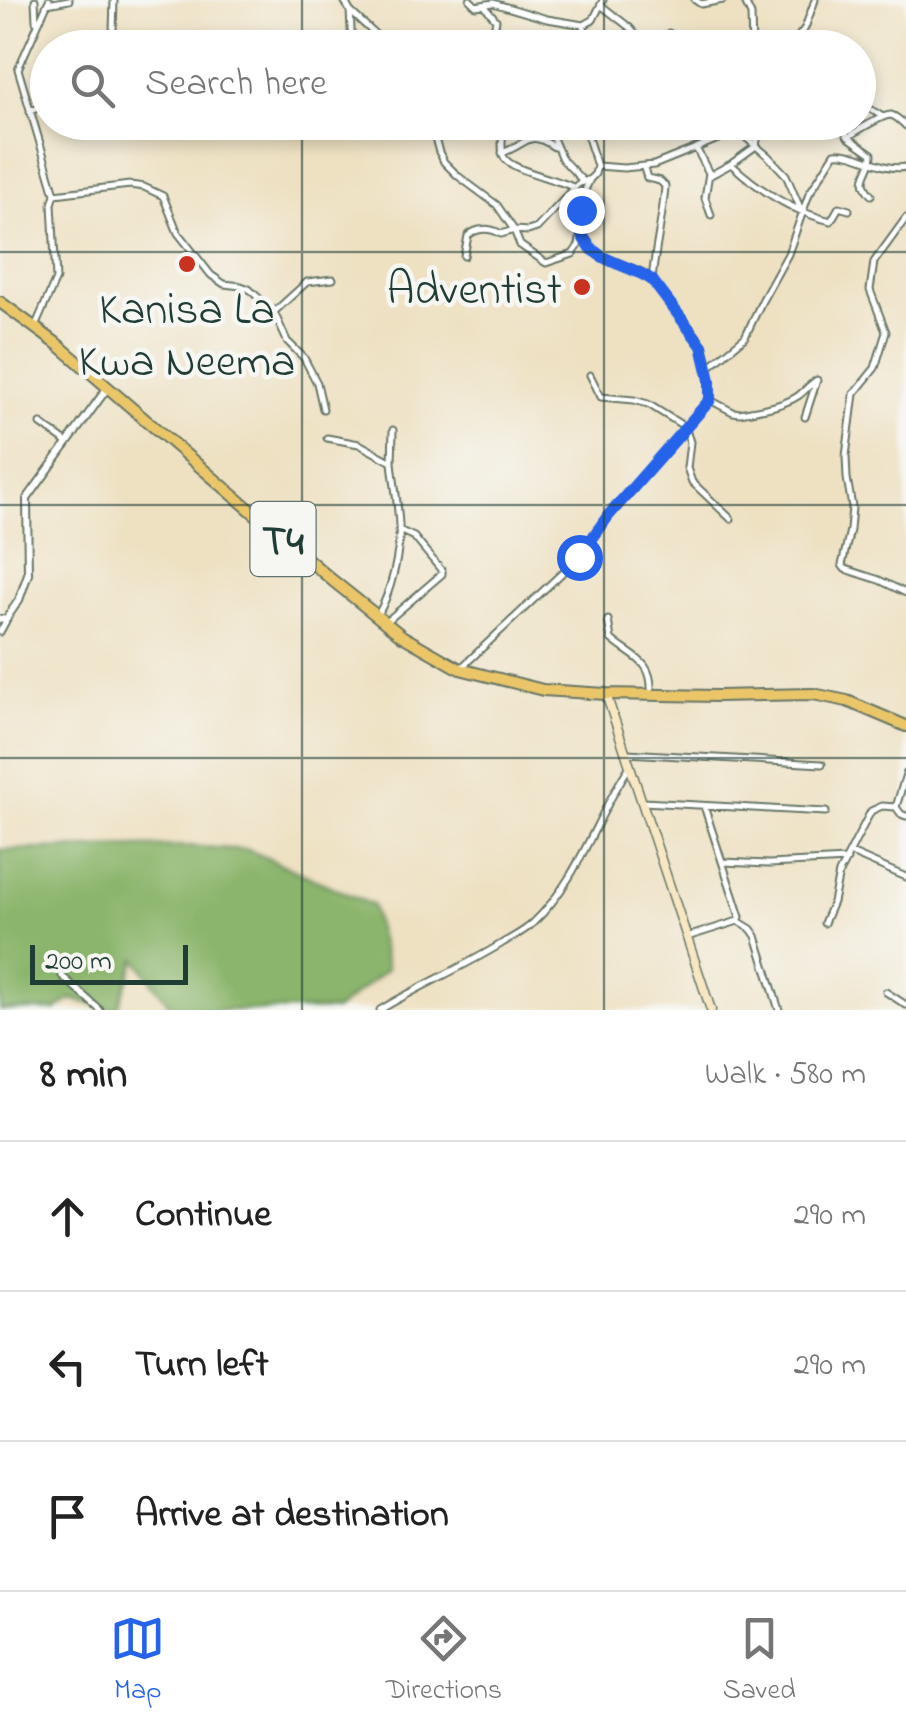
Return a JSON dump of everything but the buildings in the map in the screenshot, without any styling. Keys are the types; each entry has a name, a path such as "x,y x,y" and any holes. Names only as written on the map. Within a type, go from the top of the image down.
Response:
{"highway":[{"name":"T4","path":"0,302 108,387 402,636 460,669 543,690 651,696 813,694 846,701 906,726"}],"main road":[{"path":"606,694 711,1010"}],"street":[{"path":"35,0 36,24"},
{"path":"34,30 48,2 69,0"},
{"path":"113,30 114,0"},
{"path":"344,0 350,12 370,30"},
{"path":"470,0 475,6 500,5 550,20 584,25 603,2 633,30"},
{"path":"695,0 706,4 723,0"},
{"path":"744,0 751,15 751,30"},
{"path":"804,30 815,0"},
{"path":"484,5 496,20 493,30"},
{"path":"350,12 351,30"},
{"path":"584,25 585,30"},
{"path":"30,39 18,68 30,112"},
{"path":"876,113 883,118"},
{"path":"876,121 894,116 906,126"},
{"path":"34,327 56,279 52,215 55,194 39,140"},
{"path":"435,140 444,162 496,204 520,245 544,262 573,254 578,244 587,180"},
{"path":"503,140 504,160 512,166 574,188"},
{"path":"502,152 528,140"},
{"path":"545,140 556,148"},
{"path":"553,140 566,164 587,180"},
{"path":"464,256 470,233 490,229 502,234 537,228 574,188 596,174 589,140"},
{"path":"596,166 618,168 671,160 716,140"},
{"path":"749,140 788,179 802,212"},
{"path":"710,176 756,146 757,140"},
{"path":"851,140 871,153 872,163 864,181 871,195"},
{"path":"696,148 710,176 705,200 710,215"},
{"path":"709,368 745,337 788,254 809,194 837,152 890,169 906,167"},
{"path":"731,164 802,212 831,220 839,207 848,210"},
{"path":"643,166 647,178 665,186 652,280"},
{"path":"55,194 130,185 158,192 167,202 178,234 210,275 224,284 250,289 274,312 287,341 304,358 318,383 324,409"},
{"path":"906,218 876,257 872,274 870,290 886,332 879,361 856,390 853,401 846,456 852,507 842,565 906,593"},
{"path":"460,669 579,557 608,516 710,400 709,368 702,346 652,280 598,255 580,233"},
{"path":"274,312 308,282 333,279"},
{"path":"590,376 601,397 648,404 685,427 690,442 687,468 692,482 732,519"},
{"path":"710,400 740,413 786,402 817,380 805,417"},
{"path":"0,632 4,618 19,600 28,574 27,499 108,387"},
{"path":"41,424 66,442"},
{"path":"381,619 399,530 393,430"},
{"path":"327,438 359,444 392,462"},
{"path":"381,619 442,574 414,537 399,530"},
{"path":"608,620 611,639 646,666 652,682 651,696"},
{"path":"627,754 822,764"},
{"path":"380,1010 465,966 535,921 566,882 630,766"},
{"path":"896,807 906,774"},
{"path":"643,802 826,812"},
{"path":"704,806 740,912 738,921"},
{"path":"824,923 839,873 871,811 882,806 896,807 906,816"},
{"path":"723,862 770,864 849,857 906,877"},
{"path":"687,937 738,921 751,929 779,1010"},
{"path":"62,976 100,1010"},
{"path":"886,992 906,1006"}],"green space":[{"path":"184,846 249,850 372,905 387,969 336,1010 173,1010 136,959 117,1010 71,999 56,1010 0,1010 0,850"}],"place":[{"name":"Kanisa La Kwa Neema","path":"187,264"},
{"name":"Adventist","path":"582,287"}],"route":[{"path":"579,557 608,516 710,400 709,368 702,346 652,280 595,253 580,233 581,210"}]}
